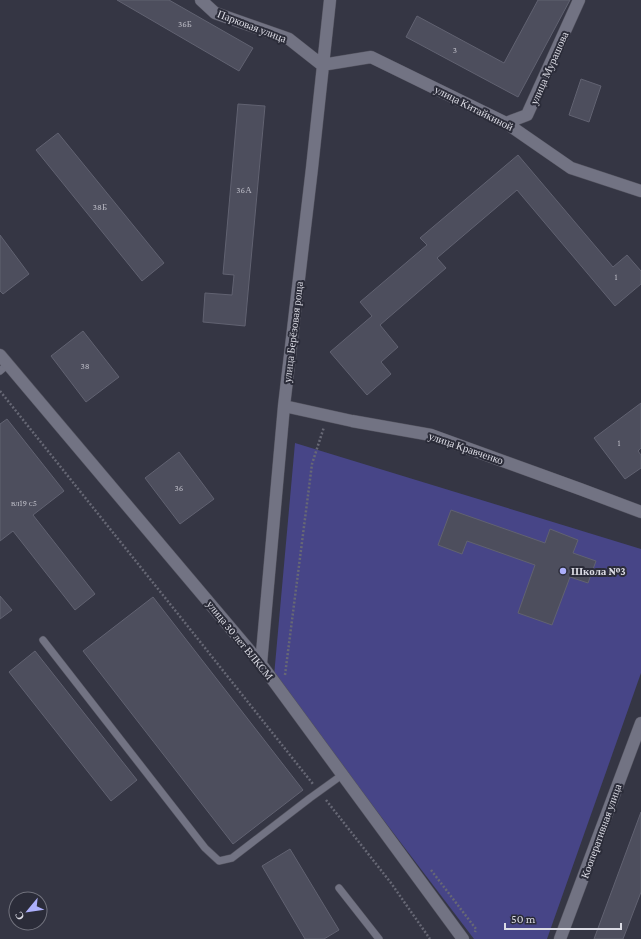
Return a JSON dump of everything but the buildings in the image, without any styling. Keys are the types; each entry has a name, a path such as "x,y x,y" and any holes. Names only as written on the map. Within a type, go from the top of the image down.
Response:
{"street":[{"name":"Парковая улица","path":"201,0 215,13 289,39 322,65"},
{"name":"улица Берёзовая роща","path":"260,664 284,406 330,0"},
{"name":"улица Мурашова","path":"506,123 528,115 579,0"},
{"name":"улица Китайкиной","path":"322,65 371,57 506,123 571,168 641,191"},
{"name":"улица 30 лет ВЛКСМ","path":"0,355 4,368 260,664 342,775 467,937"},
{"name":"улица Кравченко","path":"284,406 328,416 431,435 641,512"},
{"name":"Кооперативная улица","path":"560,939 641,723"}],"lane":[{"path":"43,640 206,848 218,861 232,858 342,775"},
{"path":"339,888 379,939"}],"path":[{"path":"0,391 319,791 391,883 430,939"},
{"path":"285,678 312,464 328,416"},
{"path":"428,866 476,928 475,932 467,937"}],"shaded area":[{"path":"295,443 641,549 641,673 547,939 474,939 274,676"}],"place":[{"name":"Школа №3","path":"563,571"}]}
